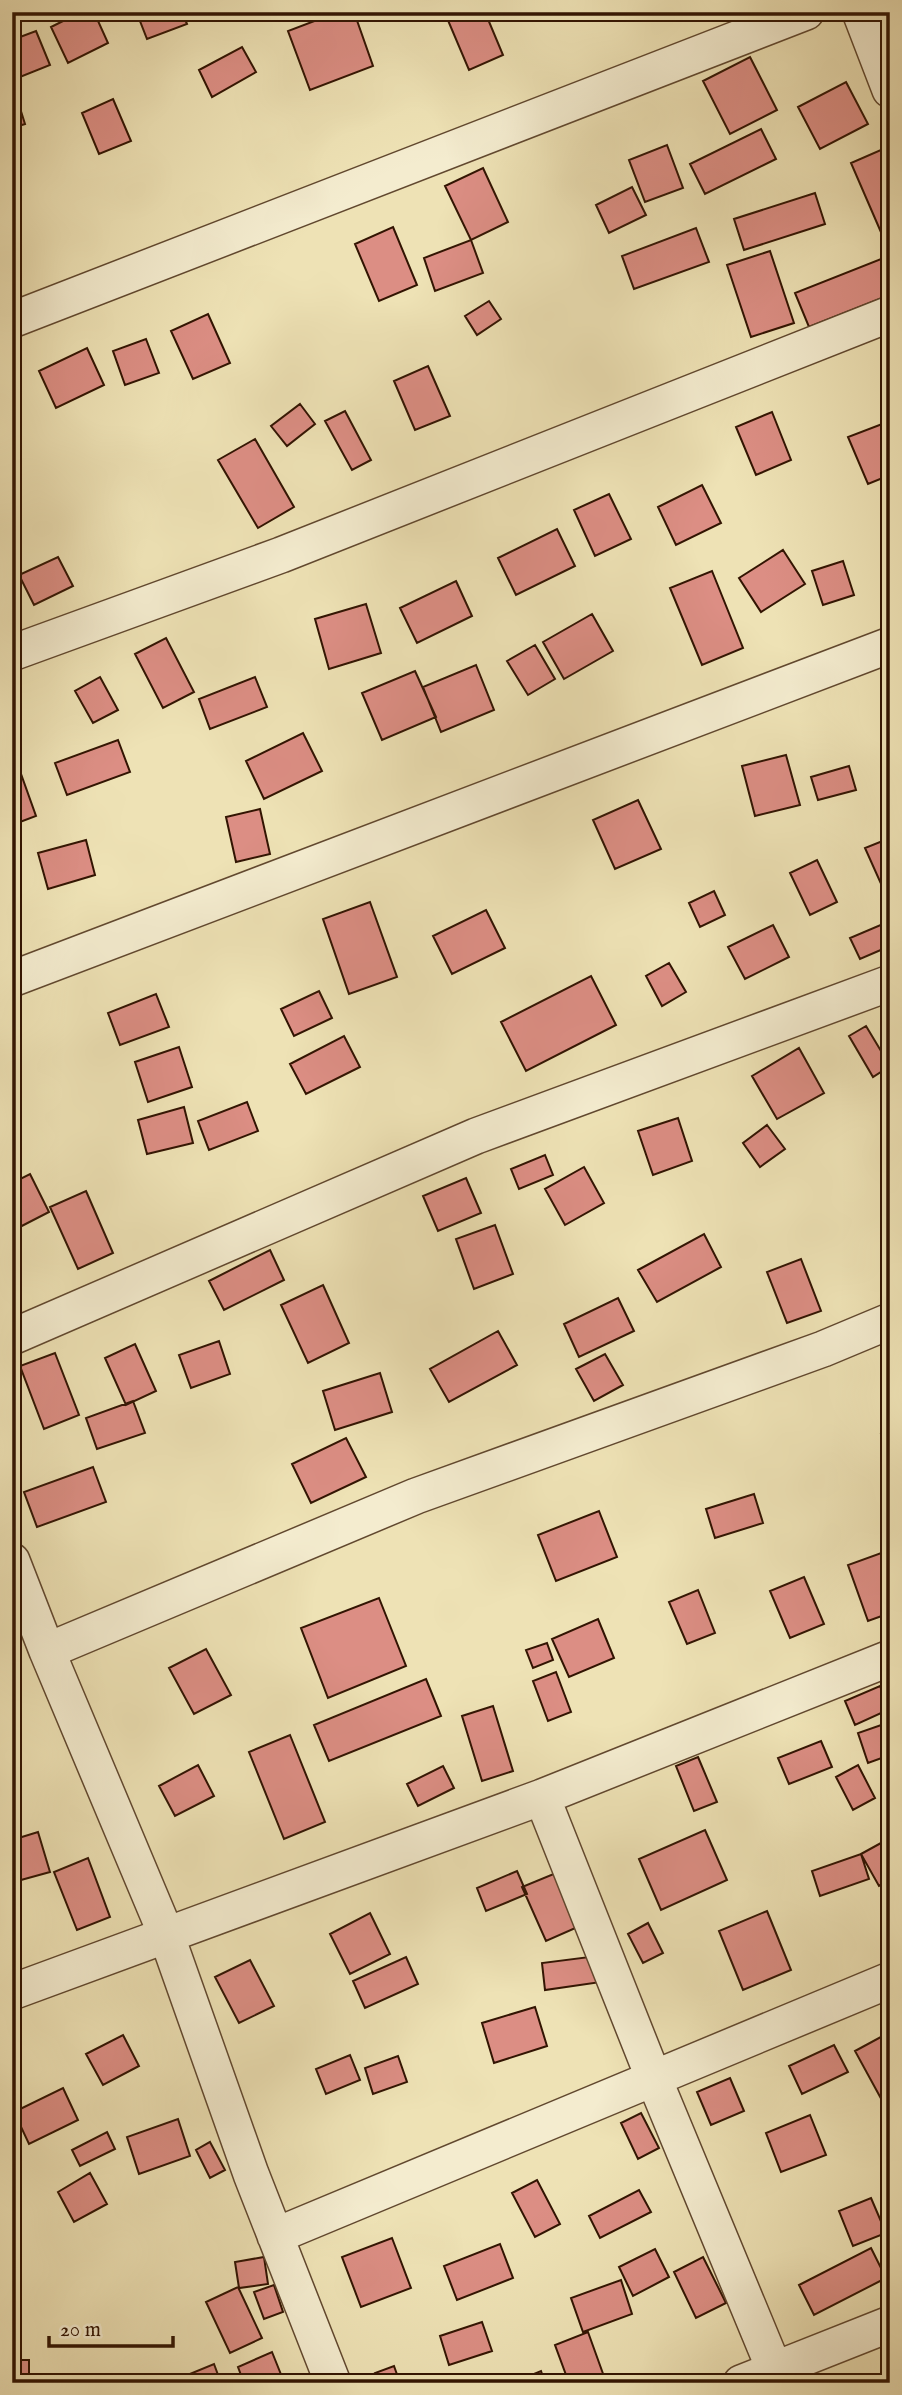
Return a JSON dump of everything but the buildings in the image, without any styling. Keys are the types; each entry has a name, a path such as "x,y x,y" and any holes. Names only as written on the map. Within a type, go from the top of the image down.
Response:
{"street":[{"path":"12,320 806,12"},
{"path":"860,12 890,90"},
{"path":"12,653 281,555 890,314"},
{"path":"12,979 890,645"},
{"path":"12,1337 476,1136 890,983"},
{"path":"47,1651 416,1496 822,1349 890,1321"},
{"path":"12,1561 166,1934 275,2236 332,2383"},
{"path":"12,1992 542,1797 890,1658"},
{"path":"542,1797 654,2079 777,2376"},
{"path":"275,2236 890,1980"},
{"path":"741,2383 777,2376 890,2324"}]}
